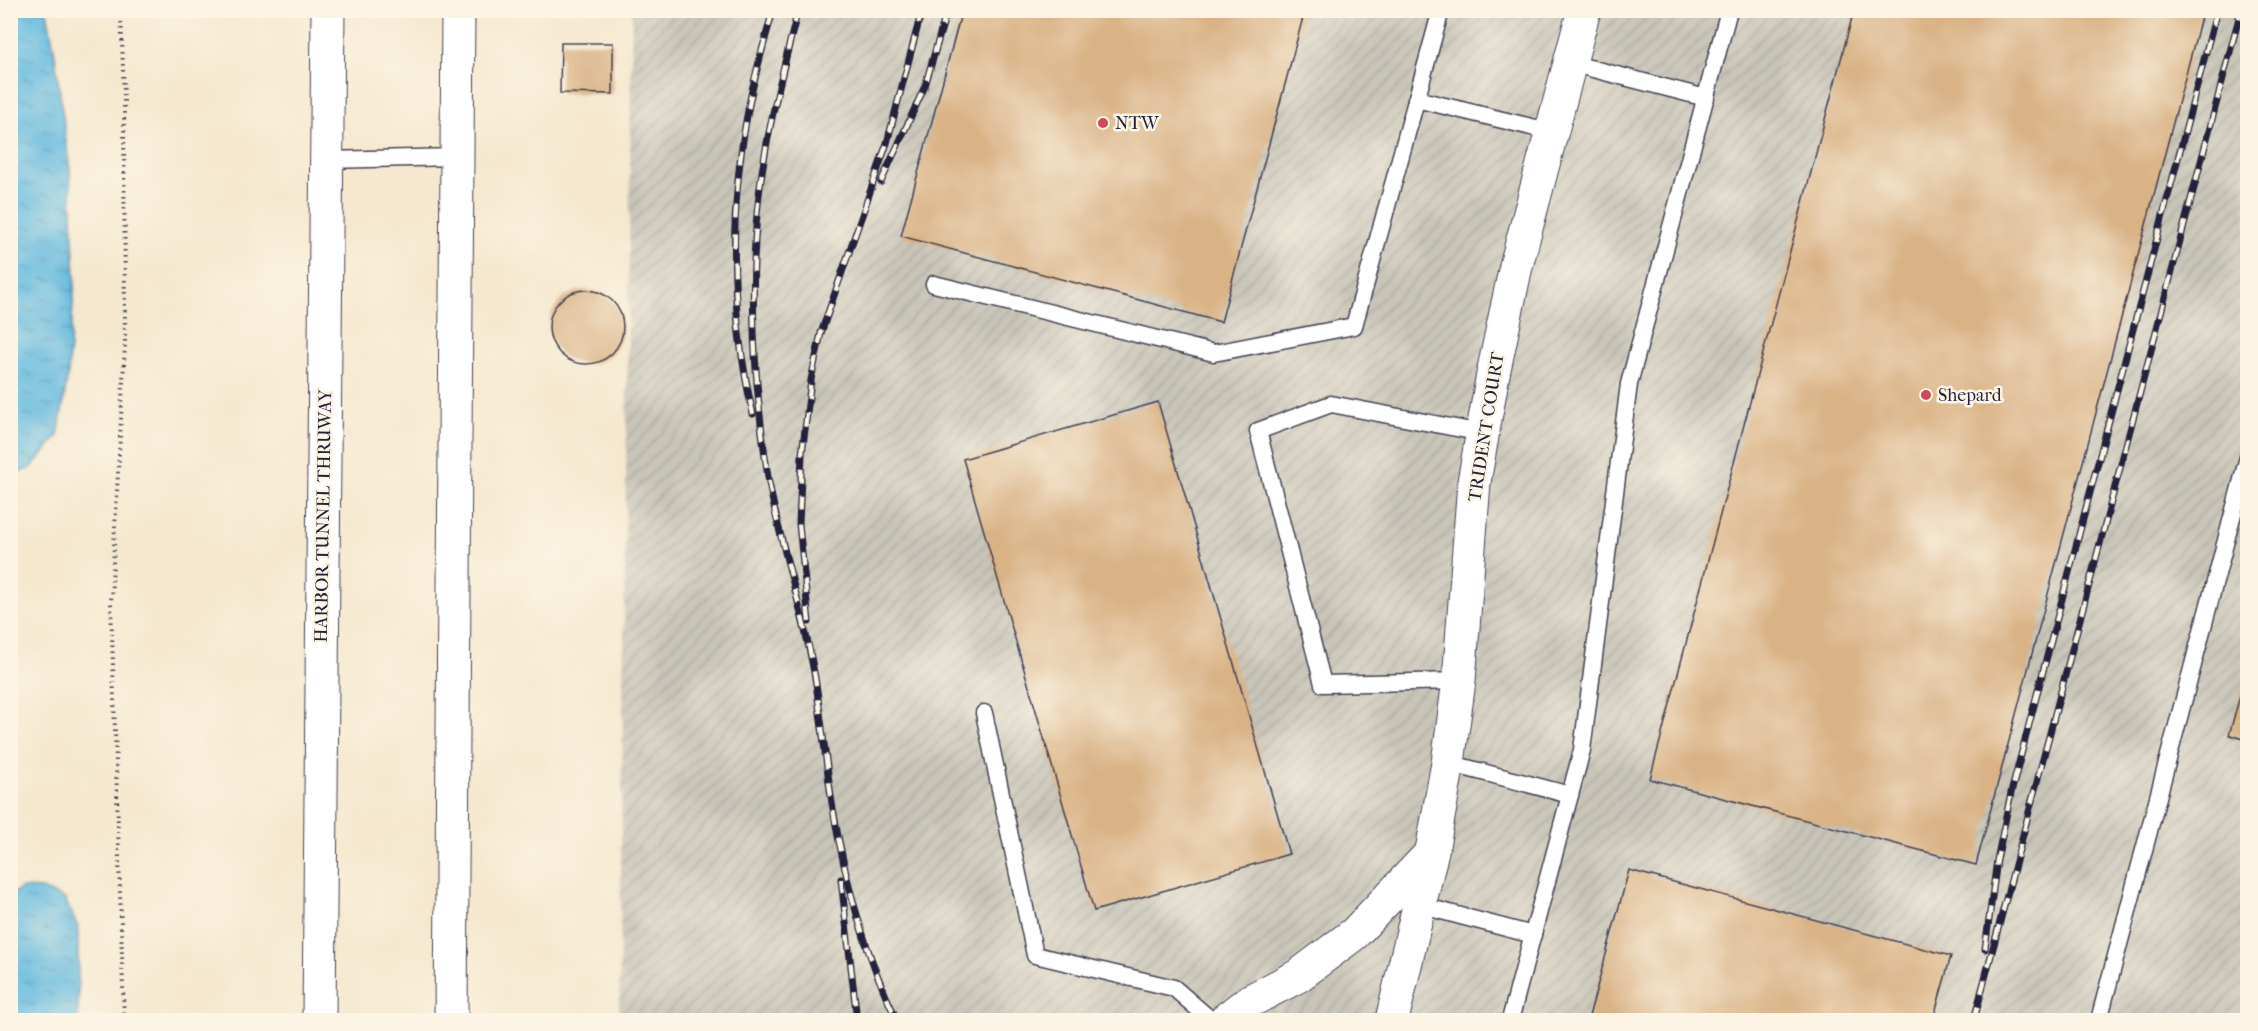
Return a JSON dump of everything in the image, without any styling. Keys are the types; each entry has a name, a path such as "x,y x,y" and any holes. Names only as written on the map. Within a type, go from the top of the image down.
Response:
{"main road":[{"name":"HARBOR TUNNEL THRUWAY","path":"319,1020 328,10"},
{"path":"451,1020 458,10"},
{"name":"TRIDENT COURT","path":"1392,1020 1432,851 1448,763 1459,681 1474,482 1482,433 1516,266 1584,10"},
{"path":"1226,1020 1248,1002 1298,976 1354,934 1432,851"}],"lane":[{"path":"934,284 1214,353 1354,326 1441,10"},
{"path":"1510,1020 1582,750 1629,384 1729,10"},
{"path":"1570,63 1706,99"},
{"path":"1416,99 1552,132"},
{"path":"326,160 456,158"},
{"path":"1459,681 1323,684 1258,431 1331,404 1482,433"},
{"path":"2099,1020 2247,457"},
{"path":"984,713 1035,955 1174,988 1211,1020"},
{"path":"1448,763 1570,795"},
{"path":"1419,905 1533,935"}],"path":[{"path":"120,10 124,99 124,344 111,602 124,1020"}],"shaded area":[{"path":"632,11 2247,11 2247,1020 619,1020"}],"water":[{"path":"11,10 47,11 70,170 75,279 68,373 58,436 31,468 11,476"},
{"path":"23,888 42,889 65,899 78,927 78,1020 11,1020 11,894"}],"building":[{"name":"NTW","path":"962,10 1305,10 1221,322 901,236"},
{"name":"Shepard","path":"1854,10 2203,10 1976,865 1650,779"},
{"path":"561,43 613,43 613,94 560,93"},
{"path":"579,290 593,290 607,296 617,306 623,320 623,334 617,348 607,358 593,364 579,364 565,358 555,348 549,334 549,320 555,306 565,296"},
{"path":"1158,402 1289,854 1094,911 963,459"},
{"path":"2248,668 2248,740 2229,735"},
{"path":"1629,870 1951,956 1933,1020 1588,1020"}],"railway":[{"path":"753,414 739,336 735,218 738,178 750,100 773,10"},
{"path":"798,10 768,137 757,214 754,312 760,412 773,503 811,658 832,803 849,886 865,941 897,1020"},
{"path":"809,622 799,524 802,454 811,380 821,333 887,143 922,10"},
{"path":"881,182 925,86 947,10"},
{"path":"1985,949 1997,860 2011,793 2217,10"},
{"path":"1974,1020 2241,10"},
{"path":"841,879 857,1020"}],"place":[{"name":"NTW","path":"1103,123"},
{"name":"Shepard","path":"1926,395"}]}
